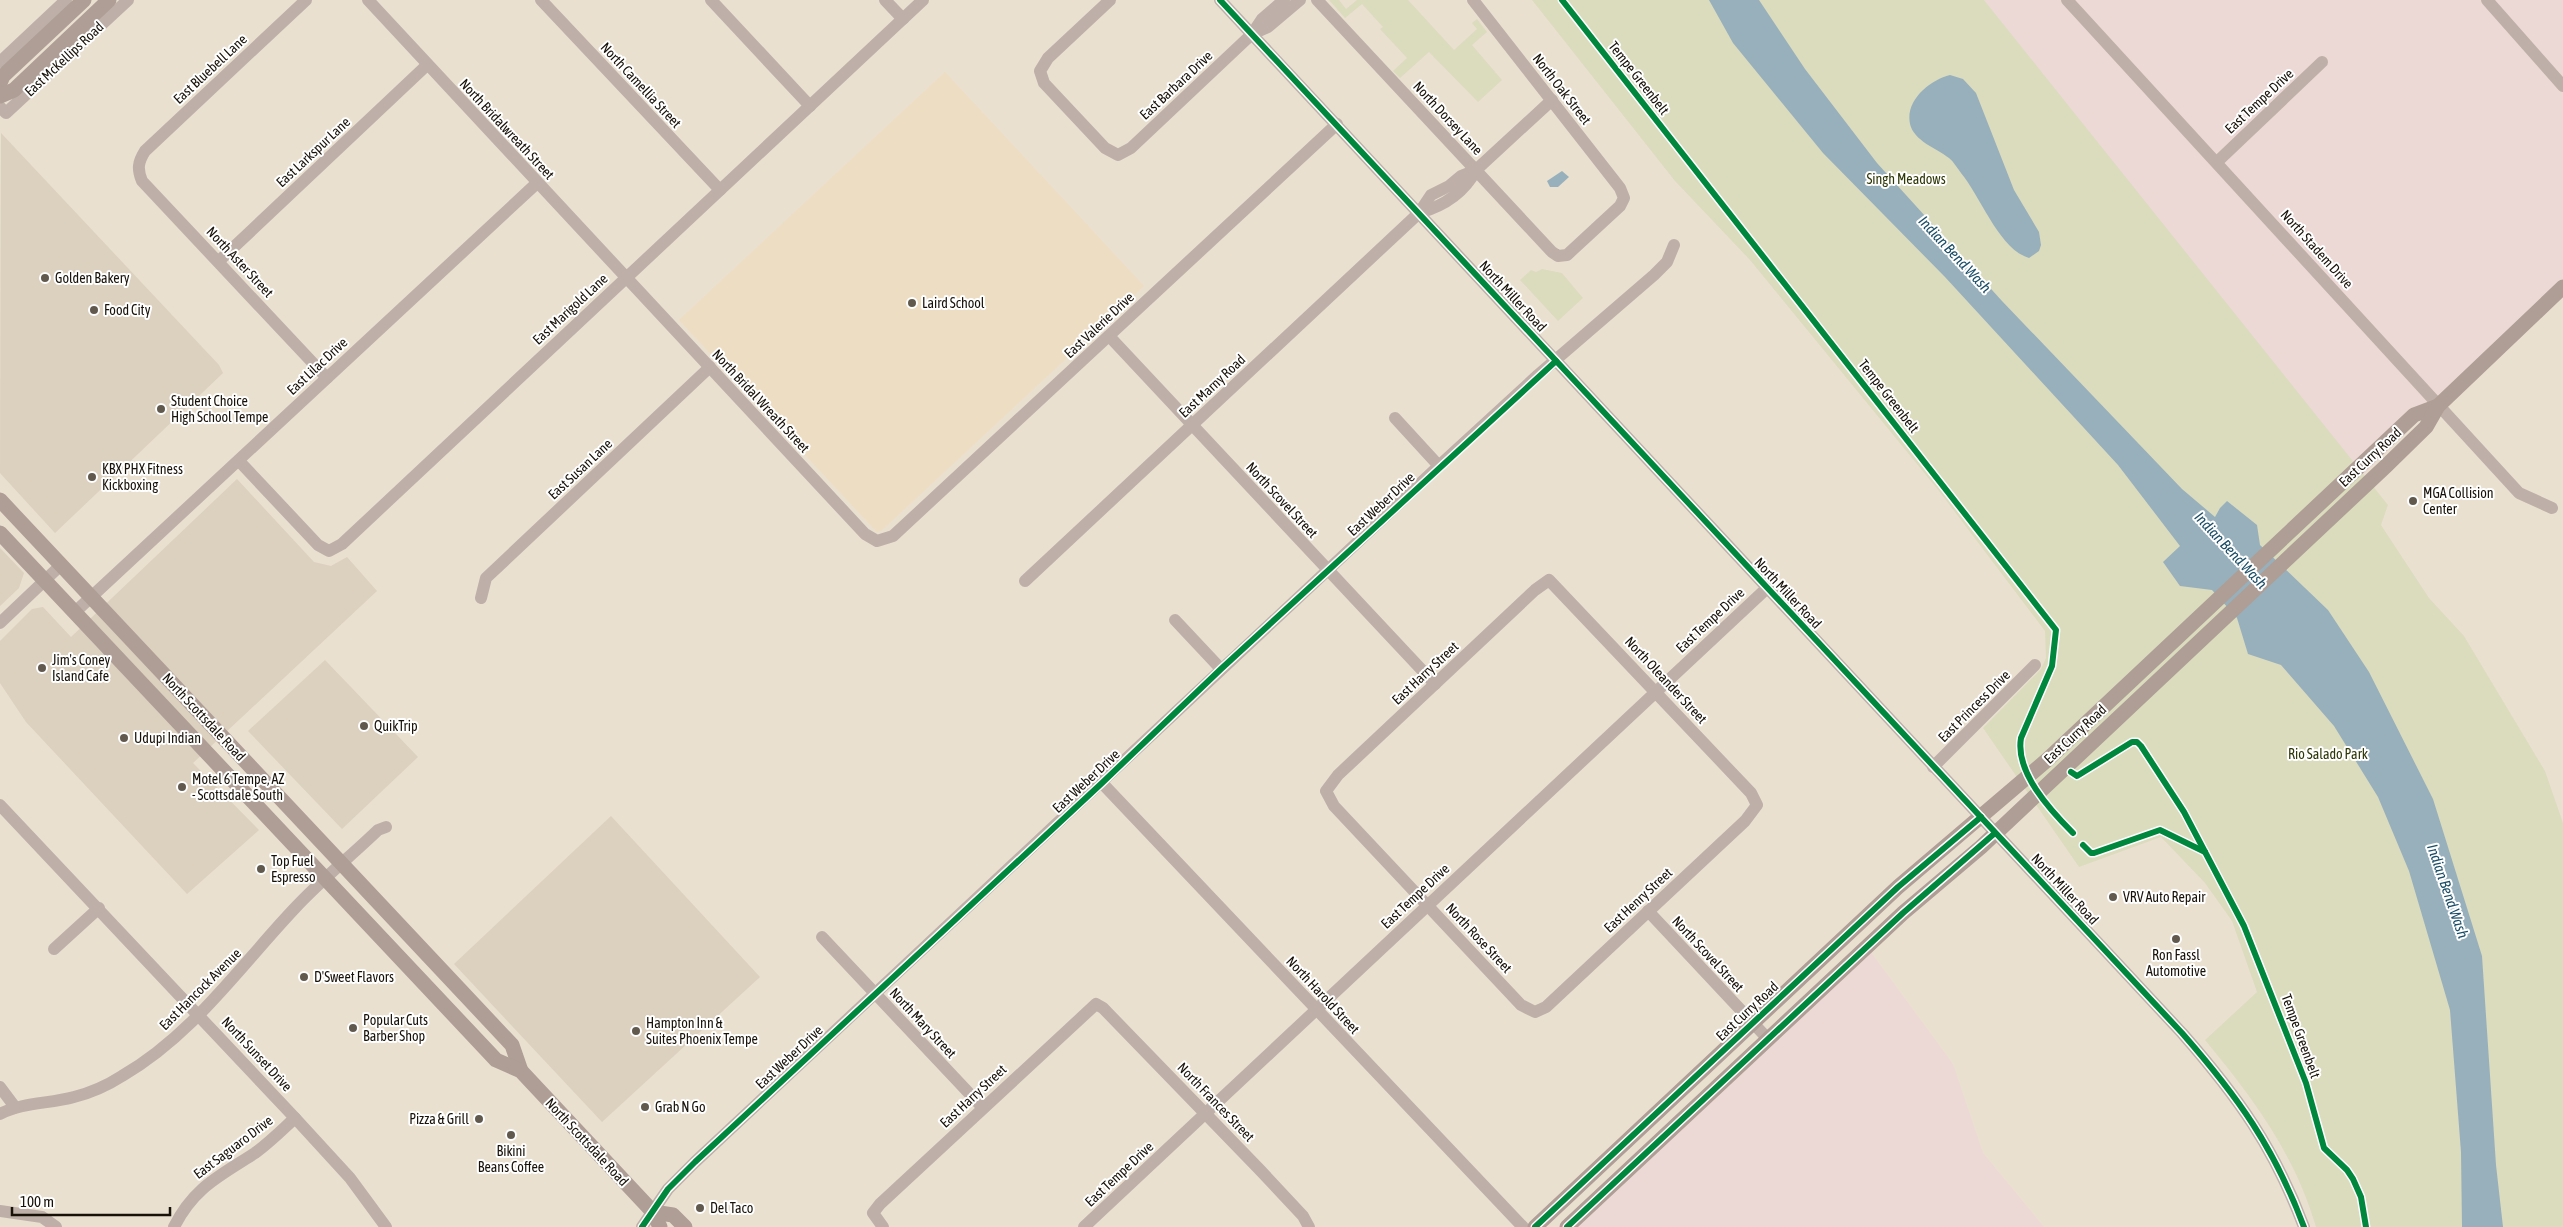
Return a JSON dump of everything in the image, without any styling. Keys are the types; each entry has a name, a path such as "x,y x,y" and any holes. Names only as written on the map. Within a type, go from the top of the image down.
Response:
{"main road":[{"path":"1,71 84,0"},
{"name":"East McKellips Road","path":"0,96 14,90 108,0"},
{"name":"East Curry Road","path":"1567,1227 1903,913 1995,833 2426,427 2438,406 2563,287"},
{"name":"East Curry Road","path":"1535,1227 1898,887 2047,760 2414,415 2438,406"},
{"name":"North Scottsdale Road","path":"0,500 512,1045 521,1071"},
{"name":"North Scottsdale Road","path":"0,533 496,1060 521,1071 653,1212 660,1227"},
{"name":"North Scottsdale Road","path":"653,1212 673,1216 684,1227"}],"street":[{"path":"1,71 66,0"},
{"name":"East McKellips Road","path":"0,107 6,113 128,0"},
{"name":"East Bluebell Lane","path":"139,163 145,151 306,0"},
{"name":"North Bridalwreath Street","path":"368,0 626,278"},
{"name":"North Camellia Street","path":"541,0 720,190"},
{"path":"711,0 810,106"},
{"path":"885,0 903,19"},
{"name":"East Marigold Lane","path":"239,461 318,545 329,551 342,544 923,0"},
{"name":"East Barbara Drive","path":"1110,0 1048,58 1040,71 1044,83 1105,148 1118,155 1131,148 1252,34 1262,19 1292,1"},
{"name":"North Miller Road","path":"1220,0 2222,1078 2270,1149 2290,1188 2304,1227"},
{"name":"North Dorsey Lane","path":"1317,0 1552,252 1558,256"},
{"name":"North Oak Street","path":"1473,0 1620,188 1624,198 1620,206 1567,255 1558,256"},
{"name":"North Stadem Drive","path":"2067,0 2519,493 2552,508"},
{"path":"2487,0 2563,86"},
{"name":"East Tempe Drive","path":"2217,162 2322,62"},
{"name":"East Larkspur Lane","path":"219,261 427,65"},
{"name":"East Marny Road","path":"1025,581 1419,213 1431,195 1453,190 1461,176 1476,170 1552,100"},
{"name":"East Valerie Drive","path":"877,541 893,536 1337,124"},
{"name":"North Aster Street","path":"139,163 138,172 142,180 326,378"},
{"name":"East Lilac Drive","path":"75,612 536,183"},
{"name":"East Weber Drive","path":"642,1227 668,1189 695,1162 1440,466 1667,262 1674,245"},
{"name":"North Bridal Wreath Street","path":"626,278 865,534 877,541"},
{"name":"North Scovel Street","path":"1109,336 1435,684"},
{"name":"East Susan Lane","path":"481,598 486,578 710,367"},
{"path":"1395,418 1440,466"},
{"path":"0,624 61,565"},
{"name":"East Harry Street","path":"1326,791 1338,775 1535,590 1549,580"},
{"name":"North Oleander Street","path":"1549,580 1751,793 1757,804"},
{"name":"East Tempe Drive","path":"1084,1227 1766,589"},
{"path":"1175,620 1221,669"},
{"name":"East Princess Drive","path":"1933,767 2035,665"},
{"name":"North Harold Street","path":"1102,783 1524,1227"},
{"name":"North Rose Street","path":"1326,791 1334,806 1521,1005 1535,1012"},
{"name":"East Henry Street","path":"1535,1012 1546,1007 1648,912 1745,821 1757,804"},
{"name":"North Sunset Drive","path":"0,805 199,1014 350,1178 386,1227"},
{"name":"East Hancock Avenue","path":"0,1114 16,1107 74,1097 121,1077 150,1058 199,1014 243,969 296,907 378,830 386,827"},
{"path":"54,950 99,908"},
{"name":"North Scovel Street","path":"1648,912 1768,1039"},
{"name":"North Mary Street","path":"822,937 983,1108"},
{"name":"East Harry Street","path":"883,1227 873,1213 1096,1004"},
{"name":"North Frances Street","path":"1096,1004 1103,1008 1206,1113 1310,1226"},
{"path":"0,1087 16,1107"},
{"name":"East Saguaro Drive","path":"174,1227 181,1212 207,1183 255,1153 295,1118"},
{"path":"0,1211 42,1217 56,1227"}],"shaded area":[{"path":"1984,0 2563,0 2563,279 2363,475"},
{"name":"Laird School","path":"945,72 1144,286 881,531 877,532 679,320"},
{"path":"1,133 219,365 223,373 55,533 0,473"},
{"path":"237,479 314,562 331,566 347,557 377,591 193,763 259,830 187,894 26,722 0,683 0,641 32,609 43,607 71,637"},
{"path":"0,548 24,573 19,588 0,606"},
{"path":"325,660 418,757 342,829 248,731"},
{"path":"611,816 760,977 602,1122 454,964"},
{"path":"1870,951 1953,1064 1983,1153 2044,1227 1576,1227"}],"green space":[{"path":"1329,0 1339,0 1346,9 1357,0 1408,0 1454,50 1477,29 1472,23 1477,19 1487,32 1472,45 1502,80 1478,102 1429,52 1400,78 1393,71 1407,58 1380,29 1383,27 1362,4 1345,18"},
{"path":"1532,0 1984,0 2388,505 2381,525 2429,598 2464,636 2545,771 2563,823 2563,1227 2316,1227 2307,1200 2284,1151 2240,1083 2205,1040 2257,992 2232,921 2205,883 2161,837 2079,867 1983,728 2041,669 2046,658 2045,631 1939,491 1750,260 1675,181"},
{"path":"1542,269 1562,273 1583,298 1558,321 1520,280 1531,270 1536,272"}],"water":[{"name":"Indian Bend Wash","path":"1709,0 1759,0 1805,69 1877,163 2002,301 2182,489 2215,517 2227,501 2257,525 2260,545 2328,610 2369,672 2433,799 2482,956 2496,1165 2503,1227 2462,1227 2461,1152 2450,1010 2409,871 2378,797 2334,726 2281,665 2248,654 2237,618 2212,590 2180,586 2163,562 2180,546 2118,465 1945,277 1823,153 1733,43"},
{"path":"1950,75 1963,79 1976,93 2014,190 2039,232 2041,245 2039,251 2029,258 2018,253 2000,233 1952,161 1926,144 1912,130 1909,115 1915,99 1927,86"},
{"path":"1562,171 1569,177 1558,187 1550,187 1547,181"}],"cycle path":[{"path":"1220,0 2182,1033 2220,1079 2253,1124 2280,1172 2304,1227"},
{"name":"Tempe Greenbelt","path":"1562,0 2056,630 2052,666 2021,738 2021,751 2023,764 2036,790 2073,833"},
{"path":"642,1227 668,1189 695,1162 1102,783 1221,669 1556,361"},
{"name":"Tempe Greenbelt","path":"2071,772 2077,776 2132,742 2137,742 2184,812 2244,926 2306,1083 2324,1148 2347,1170 2353,1179 2361,1197 2366,1227"},
{"path":"1535,1227 1898,887 1981,817"},
{"path":"2083,845 2091,853 2094,853 2160,830 2205,852"},
{"path":"1567,1227 1903,913 1995,833"}],"place":[{"name":"Golden Bakery","path":"45,278"},
{"name":"Laird School","path":"912,303"},
{"name":"Food City","path":"94,310"},
{"name":"Student Choice High School Tempe","path":"161,409"},
{"name":"KBX PHX Fitness Kickboxing","path":"92,477"},
{"name":"MGA Collision Center","path":"2413,501"},
{"name":"Jim's Coney Island Cafe","path":"42,668"},
{"name":"QuikTrip","path":"364,726"},
{"name":"Udupi Indian","path":"124,738"},
{"name":"Motel 6 Tempe, AZ - Scottsdale South","path":"182,787"},
{"name":"Top Fuel Espresso","path":"261,869"},
{"name":"VRV Auto Repair","path":"2113,897"},
{"name":"Ron Fassl Automotive","path":"2176,939"},
{"name":"D'Sweet Flavors","path":"304,977"},
{"name":"Popular Cuts Barber Shop","path":"353,1028"},
{"name":"Hampton Inn & Suites Phoenix Tempe","path":"636,1031"},
{"name":"Grab N Go","path":"645,1107"},
{"name":"Pizza & Grill","path":"479,1119"},
{"name":"Bikini Beans Coffee","path":"511,1135"},
{"name":"Del Taco","path":"700,1208"}],"park label":[{"name":"Singh Meadows","path":"1906,179"},
{"name":"Rio Salado Park","path":"2328,754"}]}
